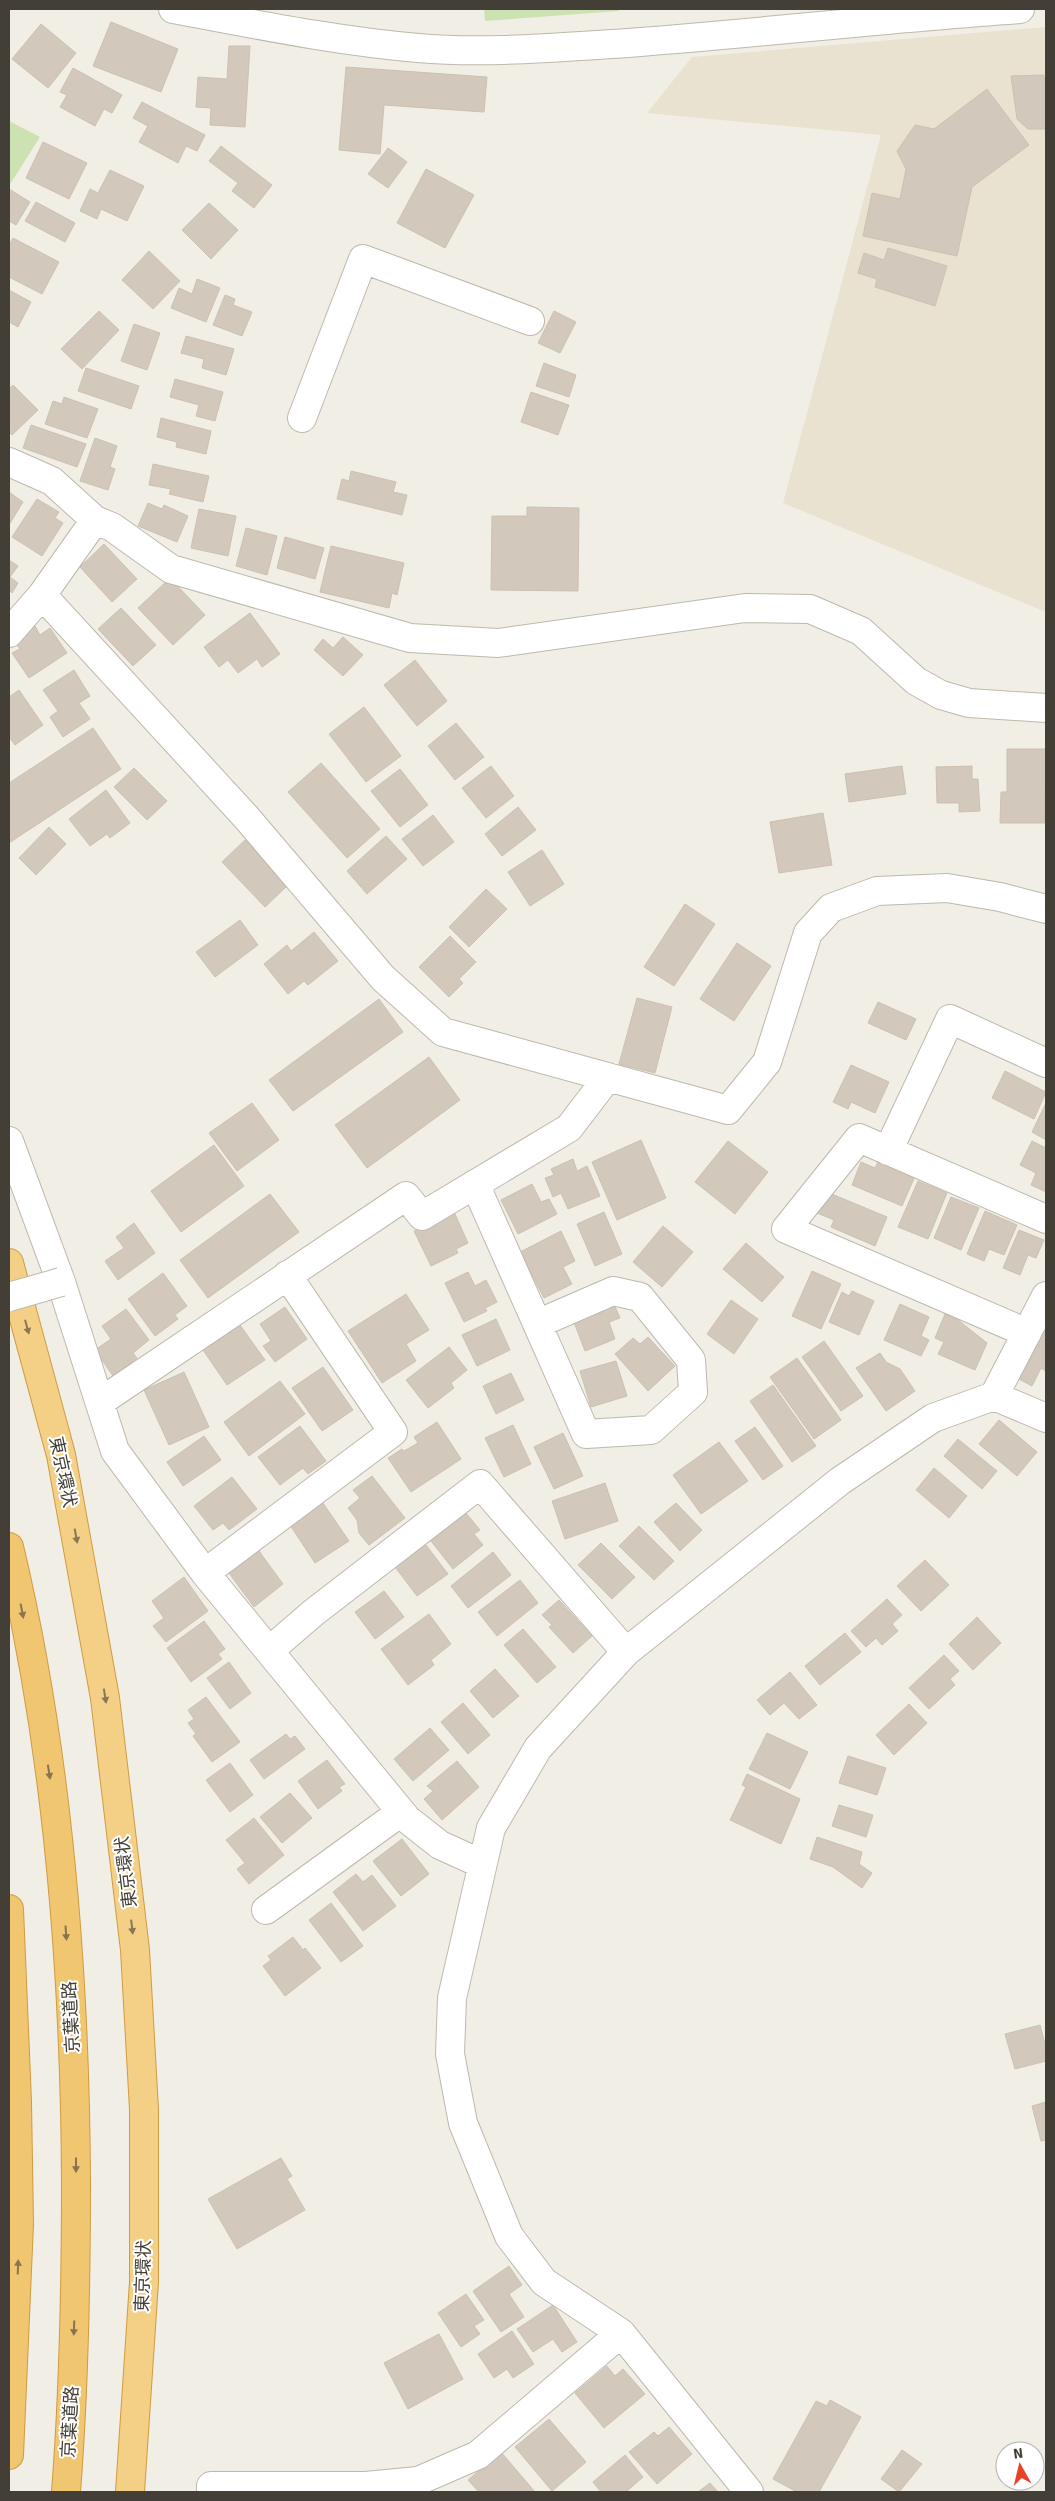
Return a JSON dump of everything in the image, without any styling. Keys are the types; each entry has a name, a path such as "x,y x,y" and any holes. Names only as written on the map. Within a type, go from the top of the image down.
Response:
{"highway":[{"name":"東京環状","path":"9,1263 61,1455 105,1698 135,1950 144,2109 144,2282 130,2492"},
{"name":"京葉道路","path":"9,1547 28,1645 57,1826 71,2004 76,2116 76,2267 66,2492"},
{"path":"9,1909 20,2224 9,2455"}],"street":[{"path":"182,10 311,34 409,47 482,50 547,48 680,39 976,10 1020,9"},
{"path":"302,418 363,258 530,321"},
{"path":"9,462 52,481 95,520 112,527 171,569 410,638 498,643 745,608 810,609 861,631 916,681 941,696 969,703 1046,708"},
{"path":"9,633 42,595 95,520"},
{"path":"42,595 246,817 384,978 443,1032 728,1110 767,1062 808,932 831,908 877,890 947,888 1000,897 1046,909"},
{"path":"888,1151 950,1019 1046,1063"},
{"path":"100,1402 406,1196 422,1216 569,1128 608,1077"},
{"path":"1027,1333 786,1229 859,1138 1046,1220"},
{"path":"9,1142 61,1282 116,1451 206,1573 402,1812 440,1845 482,1864"},
{"path":"475,1184 537,1324 586,1434 651,1430 693,1392 691,1360 640,1297 614,1291 537,1324"},
{"path":"206,1573 393,1432 287,1275"},
{"path":"9,1297 61,1282"},
{"path":"994,1396 1046,1296"},
{"path":"749,2492 621,2333 544,2282 509,2236 463,2123 450,2054 452,1998 491,1828 538,1748 626,1652 840,1481 932,1418 994,1396 1046,1418"},
{"path":"269,1651 313,1613 480,1484 626,1652"},
{"path":"266,1910 402,1812"},
{"path":"211,2492 211,2486 366,2486 418,2480 478,2455 621,2333"}],"shaded area":[{"path":"1046,27 1046,612 783,503 881,135 647,113 692,57"}],"green space":[{"path":"484,9 618,9 619,11 485,21"},
{"path":"9,121 40,137 9,186"}],"building":[{"path":"111,22 178,49 161,92 93,66"},
{"path":"41,24 76,53 48,88 12,59"},
{"path":"229,46 250,46 245,127 210,125 211,108 196,107 198,77 227,79"},
{"path":"346,67 487,77 484,112 384,105 380,154 339,150"},
{"path":"73,68 122,95 112,113 104,109 95,126 60,107 67,95 60,92"},
{"path":"1044,75 1044,78 1046,78 1046,129 1028,129 1017,119 1011,76"},
{"path":"987,89 1029,145 972,187 957,256 863,236 872,193 900,199 906,169 897,151 915,125 934,129"},
{"path":"142,102 205,135 197,151 186,146 178,163 139,142 148,126 133,118"},
{"path":"43,142 87,163 69,199 26,178"},
{"path":"221,146 272,185 254,208 232,191 238,183 209,161"},
{"path":"388,148 407,162 388,188 368,174"},
{"path":"426,169 474,195 445,248 397,223"},
{"path":"110,170 144,186 127,221 101,209 97,219 80,211 90,189 98,193"},
{"path":"9,189 30,202 16,225 9,221"},
{"path":"36,202 75,223 65,242 25,221"},
{"path":"209,203 238,230 211,259 182,230"},
{"path":"13,238 59,262 42,294 9,277 9,246"},
{"path":"888,248 947,266 935,306 875,287 877,279 858,273 864,253 884,260"},
{"path":"149,251 180,281 153,309 122,280"},
{"path":"197,279 220,288 206,322 171,308 179,288 192,294"},
{"path":"9,290 31,302 18,327 9,322"},
{"path":"225,295 235,299 233,305 252,312 242,336 213,325"},
{"path":"99,311 119,330 82,369 61,349"},
{"path":"554,311 576,322 560,353 538,343"},
{"path":"134,324 160,333 147,370 121,361"},
{"path":"186,336 234,349 226,375 202,368 204,359 181,353"},
{"path":"544,363 576,375 569,397 536,386"},
{"path":"86,368 139,386 131,409 78,391"},
{"path":"175,379 223,392 215,421 196,416 199,405 170,397"},
{"path":"13,385 38,410 12,435 9,432 9,389"},
{"path":"531,392 569,405 558,435 521,422"},
{"path":"64,397 98,409 87,438 45,424 53,401 62,404"},
{"path":"161,418 211,431 206,454 176,447 177,442 157,437"},
{"path":"31,425 86,444 77,467 23,448"},
{"path":"95,438 117,446 110,467 115,469 108,490 80,481"},
{"path":"153,464 209,476 203,502 169,494 171,489 149,485"},
{"path":"351,471 396,482 393,492 407,495 402,515 337,499 342,479 349,481"},
{"path":"9,492 23,502 9,525"},
{"path":"37,499 59,512 55,518 63,523 42,556 12,537"},
{"path":"148,503 162,509 164,505 188,516 177,542 138,526"},
{"path":"527,507 579,508 578,591 491,590 492,516 527,516"},
{"path":"199,509 236,516 228,556 191,548"},
{"path":"246,528 277,536 267,575 236,566"},
{"path":"285,537 324,548 315,579 277,568"},
{"path":"104,544 137,579 112,602 80,567"},
{"path":"331,546 404,563 397,595 392,593 389,608 320,592"},
{"path":"9,560 18,566 10,577 18,583 12,593 9,590"},
{"path":"170,578 205,615 173,645 138,608"},
{"path":"121,608 156,645 133,666 98,629"},
{"path":"250,613 280,654 262,667 257,659 238,673 228,660 219,667 204,647"},
{"path":"35,626 40,635 50,628 67,653 29,678 12,653 20,649 13,640"},
{"path":"343,637 363,655 343,676 314,650 323,639 333,648"},
{"path":"415,660 447,701 417,726 384,685"},
{"path":"74,670 90,696 79,703 90,719 63,737 50,717 58,711 43,690"},
{"path":"19,690 43,725 15,745 9,737 9,697"},
{"path":"364,707 401,756 366,782 329,734"},
{"path":"456,723 484,757 455,780 428,746"},
{"path":"93,728 121,769 9,843 9,783"},
{"path":"1007,749 1046,749 1045,823 1000,823 1001,792 1007,792"},
{"path":"321,763 380,829 347,858 288,792"},
{"path":"491,766 514,796 486,818 462,788"},
{"path":"902,766 906,794 849,802 845,774"},
{"path":"972,766 972,779 978,779 980,811 959,812 959,803 937,803 936,767"},
{"path":"134,768 167,801 147,820 114,787"},
{"path":"400,769 428,805 400,827 371,791"},
{"path":"106,790 130,823 110,838 107,834 90,846 69,819"},
{"path":"518,807 536,830 502,856 485,834"},
{"path":"823,813 832,865 779,873 770,822"},
{"path":"433,815 454,842 423,866 402,839"},
{"path":"49,827 66,844 36,875 19,858"},
{"path":"386,836 407,859 367,894 347,871"},
{"path":"245,840 288,885 265,907 222,862"},
{"path":"542,850 564,884 530,906 508,872"},
{"path":"486,889 507,909 469,947 449,927"},
{"path":"685,904 715,924 674,986 644,967"},
{"path":"240,920 258,945 215,977 196,952"},
{"path":"314,932 338,961 308,985 304,981 288,994 264,964 287,945 291,951"},
{"path":"450,936 476,962 459,979 463,983 449,997 419,967"},
{"path":"737,943 771,966 734,1021 700,999"},
{"path":"637,998 672,1007 655,1073 619,1064"},
{"path":"379,999 403,1032 293,1111 269,1080"},
{"path":"878,1002 916,1019 906,1040 868,1023"},
{"path":"429,1057 460,1100 367,1168 335,1125"},
{"path":"851,1065 889,1082 875,1113 851,1102 848,1109 833,1102"},
{"path":"1005,1071 1046,1092 1034,1119 992,1098"},
{"path":"252,1103 279,1140 237,1171 209,1133"},
{"path":"1046,1103 1046,1140 1032,1132"},
{"path":"641,1140 666,1198 617,1220 592,1162"},
{"path":"728,1141 768,1172 735,1214 695,1182"},
{"path":"1032,1141 1046,1148 1046,1192 1031,1185 1036,1173 1020,1165"},
{"path":"214,1145 244,1186 181,1232 151,1191"},
{"path":"573,1159 577,1171 587,1166 600,1196 568,1209 561,1193 553,1197 545,1178 554,1175 551,1169"},
{"path":"879,1160 915,1176 902,1206 852,1185 861,1162 875,1168"},
{"path":"918,1181 947,1193 928,1239 898,1227"},
{"path":"532,1184 541,1202 549,1199 557,1214 518,1234 501,1200"},
{"path":"827,1192 887,1217 875,1246 831,1227 834,1220 817,1213"},
{"path":"270,1194 299,1232 208,1298 180,1260"},
{"path":"951,1197 979,1208 961,1250 934,1238"},
{"path":"985,1211 1017,1225 1004,1255 989,1249 984,1261 967,1254"},
{"path":"454,1212 468,1243 456,1249 458,1253 431,1266 414,1231"},
{"path":"604,1212 622,1254 595,1266 577,1224"},
{"path":"134,1223 155,1253 118,1280 105,1261 124,1248 116,1237"},
{"path":"663,1226 693,1252 662,1287 633,1262"},
{"path":"1019,1230 1044,1240 1036,1258 1028,1255 1020,1275 1003,1268"},
{"path":"561,1231 575,1261 563,1267 572,1284 544,1298 520,1252"},
{"path":"746,1243 784,1277 762,1302 723,1269"},
{"path":"812,1271 841,1284 821,1329 792,1316"},
{"path":"468,1272 475,1286 486,1280 497,1302 485,1308 487,1311 464,1322 445,1283"},
{"path":"163,1273 187,1306 175,1315 178,1319 155,1336 128,1299"},
{"path":"852,1291 874,1301 859,1335 829,1322 842,1292 849,1296"},
{"path":"406,1294 429,1330 406,1344 416,1361 382,1383 348,1331"},
{"path":"731,1300 758,1319 734,1354 707,1334"},
{"path":"613,1302 620,1318 609,1322 615,1339 585,1351 572,1317"},
{"path":"900,1304 929,1317 921,1336 929,1340 921,1356 884,1340"},
{"path":"285,1307 307,1339 275,1362 263,1346 271,1341 260,1324"},
{"path":"126,1309 149,1340 133,1353 137,1358 113,1376 95,1350 111,1339 102,1326"},
{"path":"945,1314 958,1320 987,1343 975,1370 938,1354 944,1342 935,1338"},
{"path":"496,1319 510,1350 477,1366 462,1335"},
{"path":"240,1325 265,1360 227,1385 203,1350"},
{"path":"1041,1331 1046,1333 1046,1371 1041,1368 1032,1386 1017,1378"},
{"path":"648,1337 675,1366 648,1391 615,1354 633,1338 640,1344"},
{"path":"824,1341 863,1396 841,1411 802,1357"},
{"path":"449,1347 467,1370 451,1383 454,1388 428,1408 406,1380"},
{"path":"880,1353 886,1362 900,1369 915,1391 886,1411 856,1368"},
{"path":"797,1358 841,1420 814,1439 770,1377"},
{"path":"616,1361 627,1396 591,1407 580,1371"},
{"path":"323,1367 353,1410 322,1431 292,1388"},
{"path":"184,1372 209,1427 169,1445 144,1390"},
{"path":"511,1373 524,1400 496,1414 483,1386"},
{"path":"280,1381 305,1414 249,1456 224,1422"},
{"path":"773,1385 816,1446 792,1462 750,1401"},
{"path":"999,1420 1037,1452 1017,1476 979,1444"},
{"path":"437,1422 461,1459 411,1492 388,1458 402,1449 404,1451 418,1443 414,1437"},
{"path":"513,1425 531,1464 504,1477 485,1438"},
{"path":"300,1426 326,1461 308,1474 303,1468 280,1485 258,1457"},
{"path":"755,1427 783,1466 763,1480 735,1441"},
{"path":"563,1433 583,1476 554,1489 534,1447"},
{"path":"204,1436 221,1460 183,1486 167,1462"},
{"path":"958,1439 997,1471 982,1489 944,1456"},
{"path":"719,1442 748,1481 701,1514 673,1475"},
{"path":"934,1468 967,1496 949,1518 916,1490"},
{"path":"372,1476 405,1518 369,1545 359,1533 357,1520 348,1508 360,1498 353,1490"},
{"path":"232,1477 257,1509 229,1530 223,1523 213,1530 194,1506"},
{"path":"605,1483 618,1521 565,1539 552,1501"},
{"path":"323,1503 349,1541 315,1563 290,1525"},
{"path":"676,1503 702,1530 680,1551 654,1522"},
{"path":"466,1513 480,1530 474,1534 483,1545 453,1569 431,1541"},
{"path":"639,1526 674,1561 654,1580 619,1546"},
{"path":"601,1543 635,1577 612,1599 578,1565"},
{"path":"426,1545 448,1574 417,1596 395,1567"},
{"path":"259,1551 283,1584 254,1607 229,1573"},
{"path":"493,1552 511,1575 468,1608 451,1586"},
{"path":"925,1560 949,1585 921,1611 897,1586"},
{"path":"184,1577 208,1611 166,1642 153,1626 164,1618 152,1601"},
{"path":"520,1580 538,1603 497,1636 478,1612"},
{"path":"384,1591 404,1617 375,1639 355,1612"},
{"path":"887,1599 902,1615 892,1624 898,1631 882,1645 876,1638 866,1647 851,1631"},
{"path":"559,1600 592,1636 573,1653 549,1627 552,1625 542,1615"},
{"path":"429,1614 451,1644 431,1660 434,1665 408,1685 381,1649"},
{"path":"977,1617 1001,1643 973,1670 949,1644"},
{"path":"204,1621 225,1649 218,1654 222,1659 191,1682 167,1648"},
{"path":"523,1629 556,1667 537,1683 504,1645"},
{"path":"845,1633 861,1652 820,1685 805,1666"},
{"path":"944,1655 959,1671 950,1679 955,1685 929,1709 909,1688"},
{"path":"229,1662 251,1693 230,1709 207,1678"},
{"path":"495,1669 519,1696 493,1718 470,1691"},
{"path":"790,1672 817,1705 799,1719 784,1703 770,1715 757,1700"},
{"path":"206,1697 240,1742 212,1762 193,1736 196,1734 188,1723 194,1719 188,1710"},
{"path":"463,1703 490,1735 468,1754 441,1722"},
{"path":"909,1704 927,1723 894,1755 876,1735"},
{"path":"430,1728 449,1750 413,1781 394,1759"},
{"path":"767,1733 808,1752 790,1789 749,1769"},
{"path":"286,1734 290,1739 295,1736 305,1749 264,1779 250,1760"},
{"path":"848,1756 886,1768 877,1795 839,1783"},
{"path":"327,1760 345,1784 339,1787 342,1791 318,1809 298,1781"},
{"path":"457,1761 479,1787 442,1820 424,1799 433,1791 427,1786"},
{"path":"230,1763 253,1795 230,1812 206,1780"},
{"path":"747,1774 800,1799 781,1844 730,1820 746,1787 742,1785"},
{"path":"290,1793 312,1818 282,1843 260,1817"},
{"path":"839,1805 873,1815 866,1837 832,1826"},
{"path":"254,1818 284,1855 249,1884 237,1869 245,1863 226,1840"},
{"path":"817,1837 862,1852 859,1864 872,1873 862,1888 833,1867 810,1859"},
{"path":"402,1839 429,1874 401,1896 373,1861"},
{"path":"356,1874 363,1882 372,1875 396,1906 363,1931 333,1892"},
{"path":"331,1903 363,1946 341,1962 309,1920"},
{"path":"293,1937 303,1950 305,1948 321,1968 285,1996 263,1966 271,1960 268,1956"},
{"path":"1040,2025 1046,2047 1046,2061 1015,2069 1005,2034"},
{"path":"1046,2102 1046,2140 1041,2141 1032,2106"},
{"path":"281,2158 292,2176 287,2179 305,2210 237,2249 208,2199"},
{"path":"509,2266 522,2285 509,2294 524,2317 501,2332 473,2291"},
{"path":"466,2294 484,2320 474,2326 480,2334 461,2347 438,2313"},
{"path":"553,2305 577,2342 562,2352 553,2339 533,2352 517,2329"},
{"path":"512,2331 534,2364 513,2378 507,2369 494,2378 478,2354"},
{"path":"439,2334 463,2379 408,2409 384,2363"},
{"path":"607,2366 615,2376 623,2369 645,2394 604,2428 575,2393"},
{"path":"830,2400 861,2417 819,2492 797,2492 773,2479 816,2401 827,2406"},
{"path":"549,2419 586,2462 552,2491 515,2447"},
{"path":"669,2427 692,2454 657,2484 629,2452 654,2432 658,2436"},
{"path":"902,2450 922,2464 899,2492 881,2479"},
{"path":"501,2452 535,2492 479,2492 468,2480"},
{"path":"625,2455 643,2477 627,2491 629,2492 601,2492 593,2482"},
{"path":"710,2483 718,2492 698,2492"}]}
